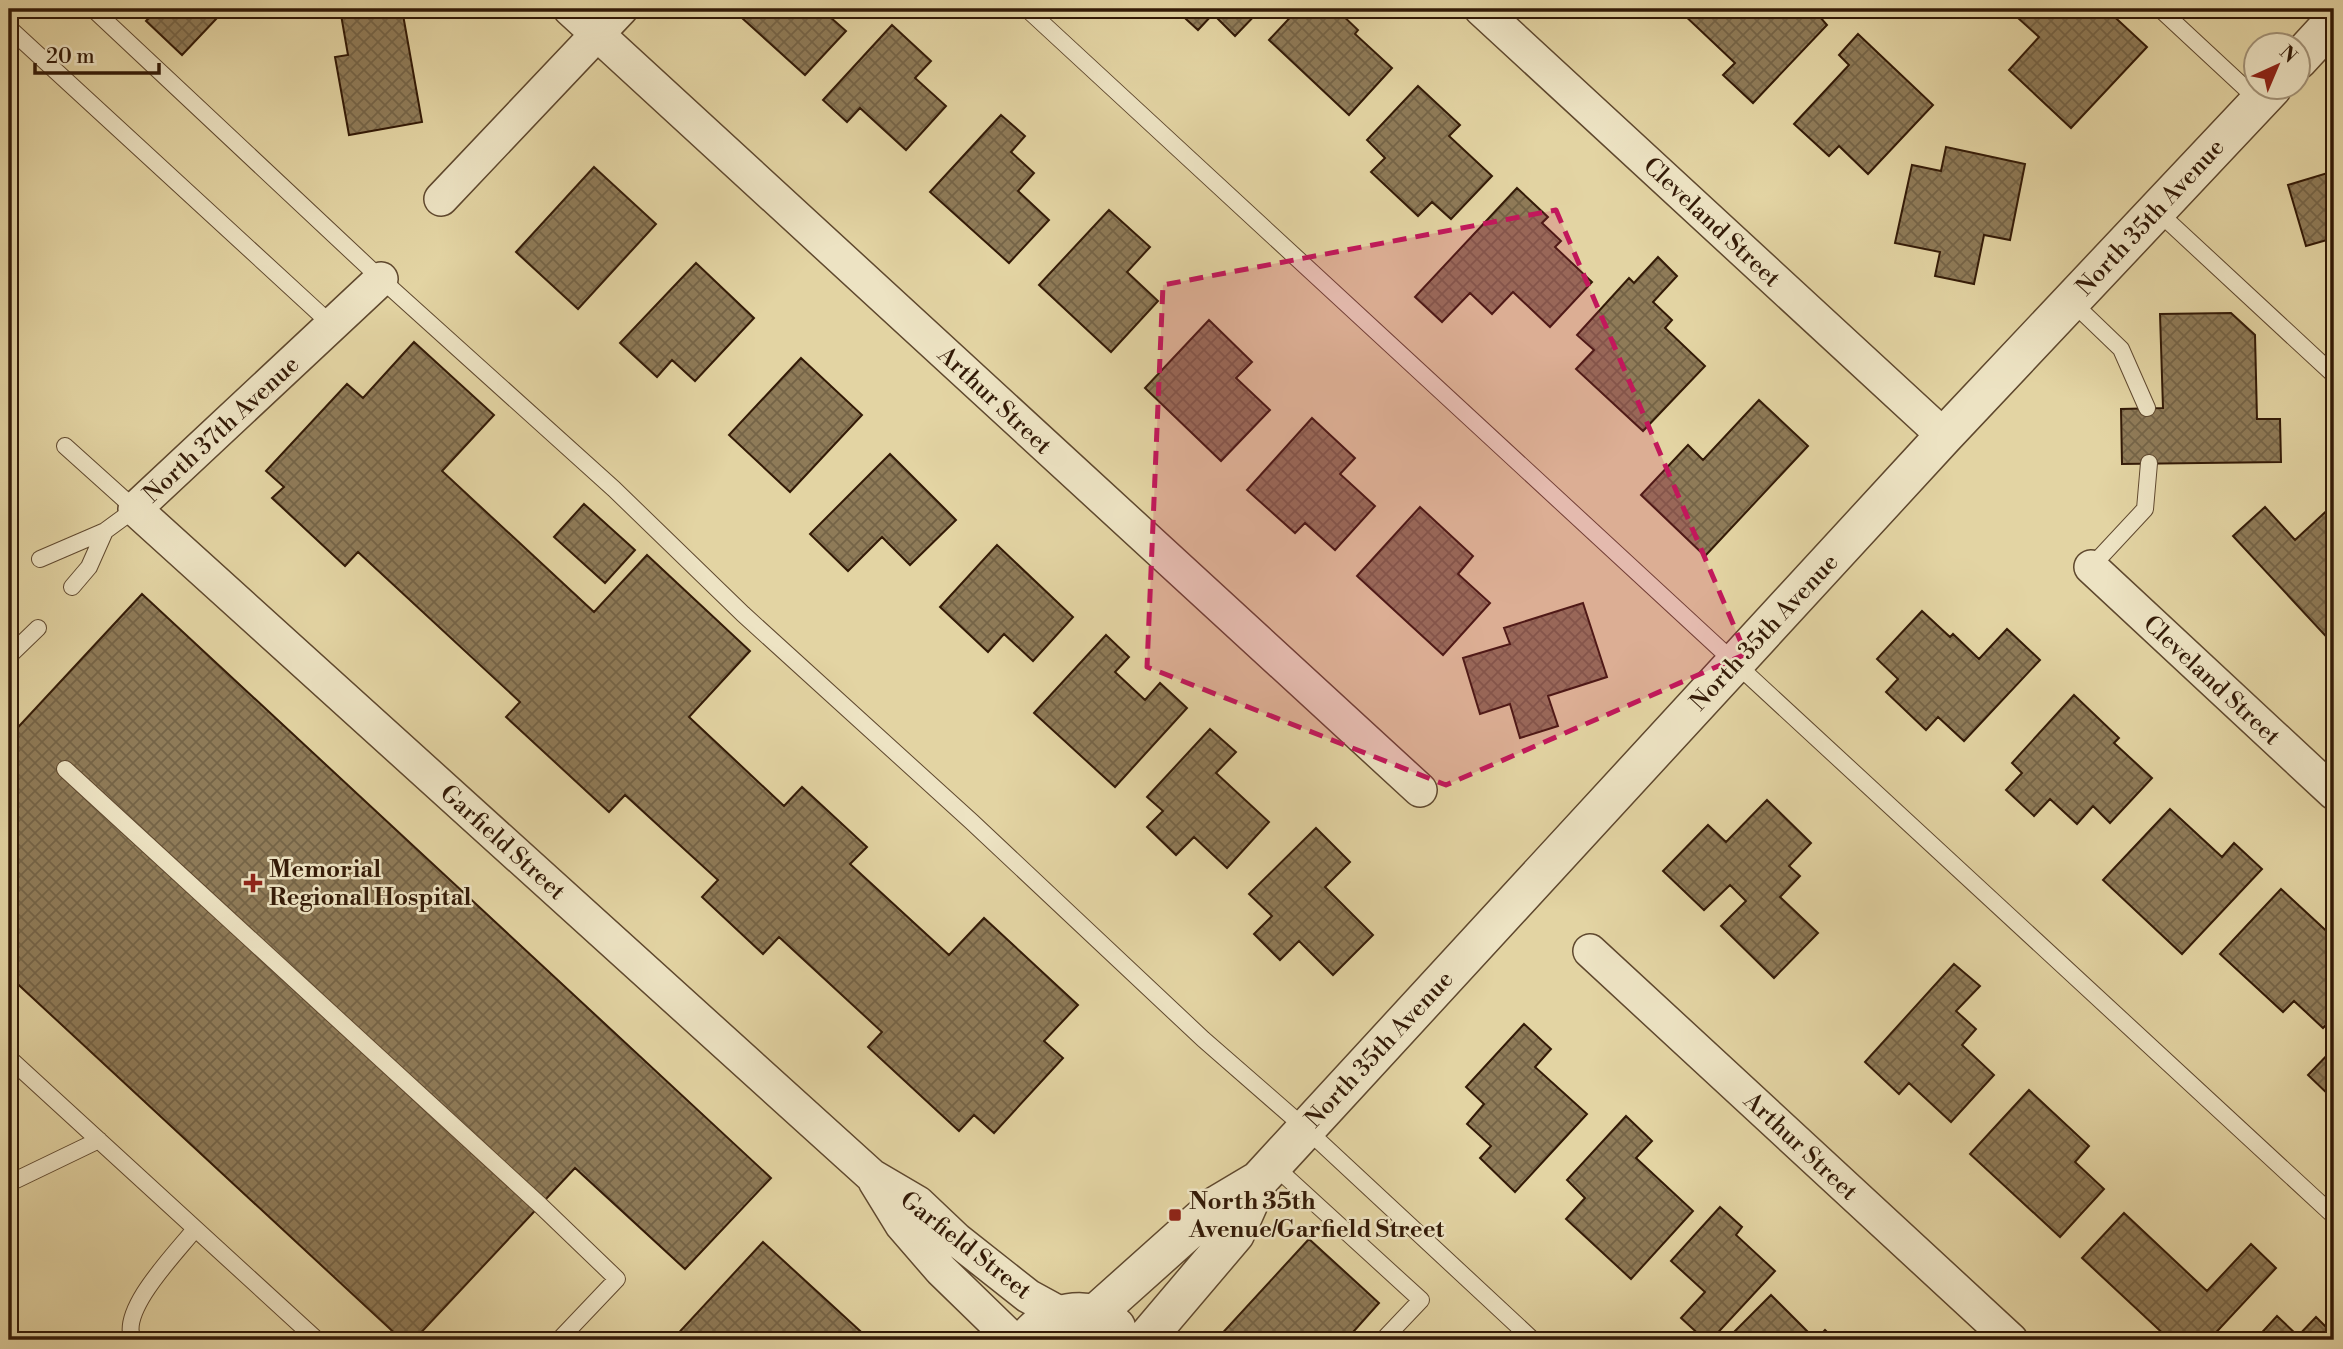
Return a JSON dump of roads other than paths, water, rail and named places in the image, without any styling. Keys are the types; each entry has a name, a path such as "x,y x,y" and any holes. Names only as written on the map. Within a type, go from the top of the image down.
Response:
{"street":[{"name":"Arthur Street","path":"570,9 1420,790"},
{"path":"441,199 621,9"},
{"name":"Cleveland Street","path":"1481,9 1944,436"},
{"path":"2312,45 2334,21"},
{"name":"North 35th Avenue","path":"1026,1340 1045,1322 1077,1314 1217,1205 1265,1172 1944,436 2258,102"},
{"name":"North 37th Avenue","path":"135,509 382,279"},
{"name":"Garfield Street","path":"135,509 872,1176 918,1203 957,1240 1018,1288 1077,1314"},
{"name":"Cleveland Street","path":"2091,567 2334,793"},
{"name":"Arthur Street","path":"1590,951 2011,1340"},
{"name":"North 35th Avenue","path":"1145,1340 1235,1234 1265,1172"},
{"name":"Garfield Street","path":"872,1176 902,1225 941,1270 1013,1340"},
{"path":"1077,1314 1111,1322 1128,1340"}],"lane":[{"path":"93,9 382,279 614,489 743,614 972,822 1203,1039 1305,1128 1534,1340"},
{"path":"1027,9 2334,1216"},
{"path":"2160,9 2242,75"},
{"path":"9,28 332,325"},
{"path":"2156,210 2334,375"},
{"path":"2071,301 2121,349 2147,408"},
{"path":"65,446 135,509"},
{"path":"2091,567 2146,509 2149,463"},
{"name":"North 37th Avenue","path":"40,559 104,531 135,509"},
{"path":"72,587 89,567 104,531"},
{"path":"9,656 38,628"},
{"path":"65,769 617,1279 559,1340"},
{"path":"9,1058 195,1229 306,1337"},
{"path":"9,1177 16,1180 99,1140"},
{"path":"1265,1172 1421,1300 1383,1340"},
{"path":"133,1340 130,1336 133,1314 145,1292 195,1229"}],"place":[{"name":"Memorial Regional Hospital","path":"253,883"},
{"name":"North 35th Avenue/Garfield Street","path":"1175,1215"}]}
